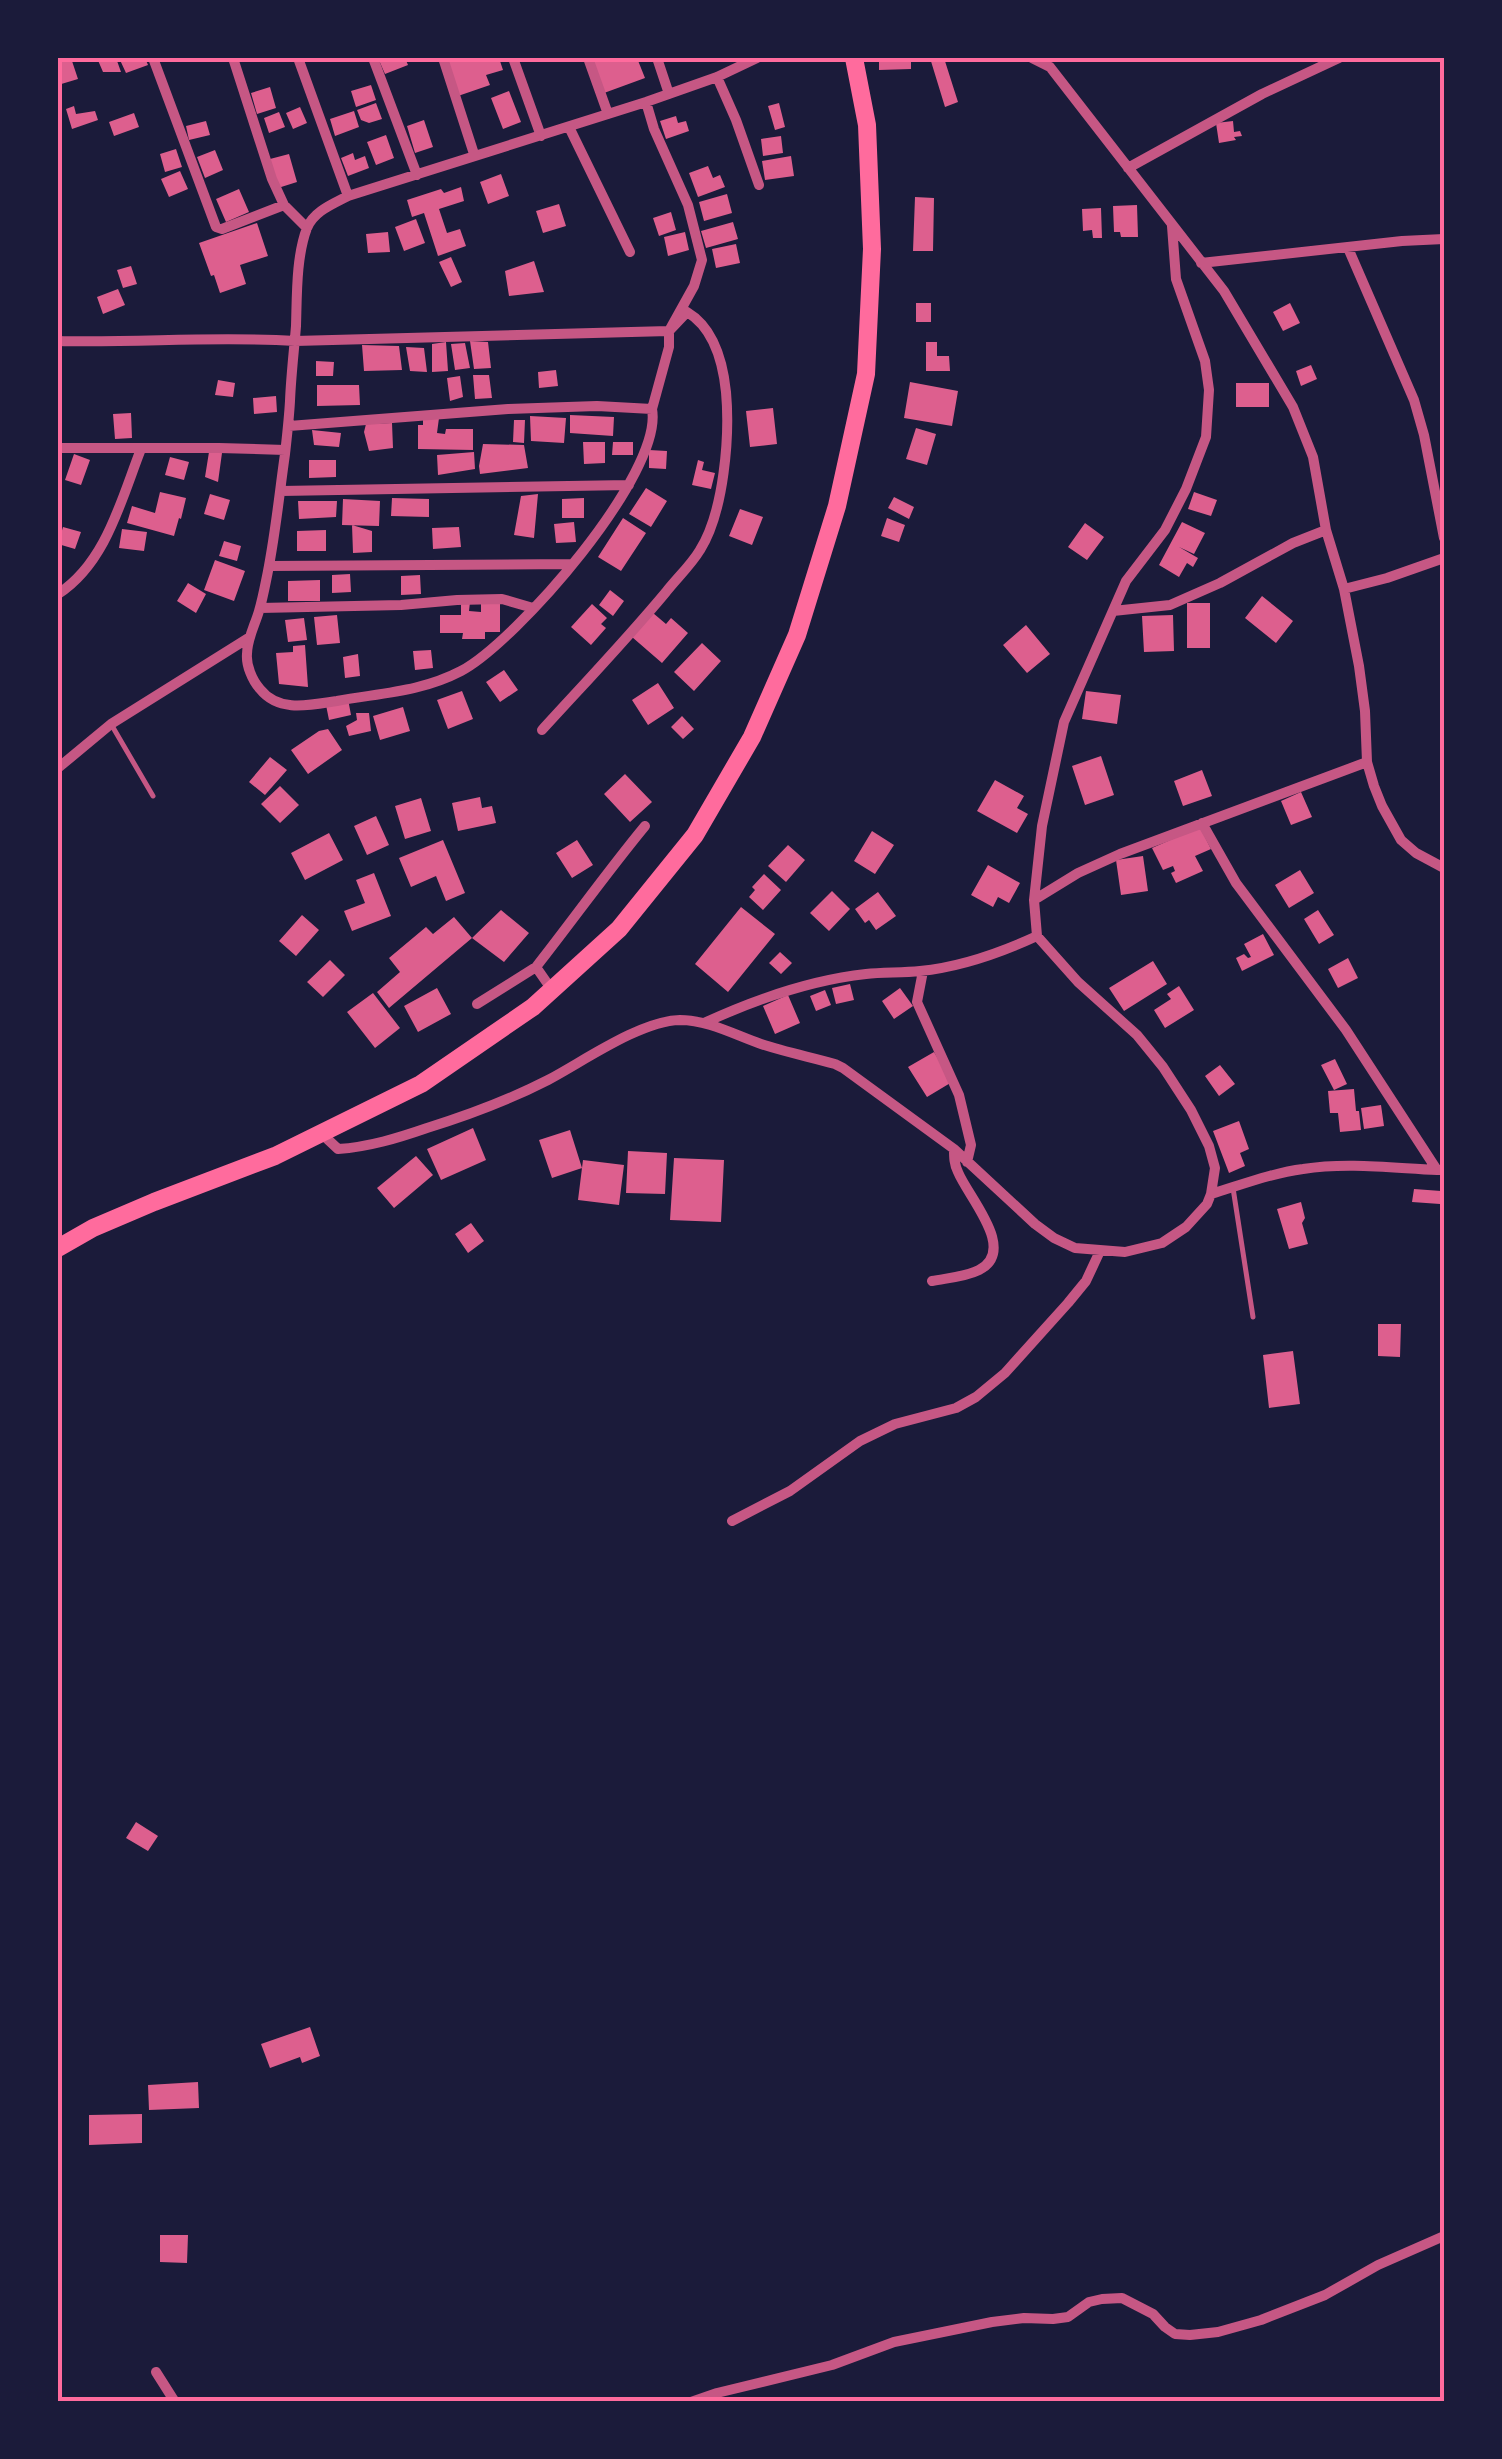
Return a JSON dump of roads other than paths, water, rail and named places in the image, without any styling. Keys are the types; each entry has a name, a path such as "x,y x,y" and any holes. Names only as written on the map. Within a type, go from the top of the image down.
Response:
{"main road":[{"path":"58,1248 139,1208 275,1156 421,1084 552,990 619,928 695,835 752,737 797,635 837,506 866,374 872,249 868,143 854,58"}],"street":[{"path":"153,58 216,227 222,229 284,205"},
{"path":"233,58 272,179 284,205 308,228"},
{"path":"298,58 348,196"},
{"path":"372,58 417,174"},
{"path":"442,58 474,154"},
{"path":"513,58 541,136"},
{"path":"588,58 608,114"},
{"path":"657,58 669,94"},
{"path":"646,102 688,205 702,260 694,286 669,331 669,348 652,409 654,419 629,485 592,540 533,608 495,647 464,669 396,693 309,705 281,705 268,698 258,688 246,656 270,566 281,491 298,272 308,228 322,210 348,196 646,102 757,58"},
{"path":"1032,58 1050,67 1224,292 1292,408 1313,457 1326,530 1344,589 1366,711 1367,762 1382,806 1401,840 1416,854 1444,868"},
{"path":"1128,168 1262,94 1339,58"},
{"path":"718,76 759,185"},
{"path":"570,127 630,252"},
{"path":"322,1134 338,1149 361,1148 480,1112 638,1032 680,1020 704,1023 764,1045 835,1064 954,1149 1054,1238 1075,1248 1125,1252 1162,1243 1186,1227 1212,1194 1215,1168 1209,1146 1191,1110 1137,1035 1078,982 1037,936 1034,900 1042,826 1064,722 1126,581 1164,530 1206,437 1210,390 1202,351 1176,279 1172,226"},
{"path":"1201,263 1444,239"},
{"path":"1348,248 1414,400 1444,538"},
{"path":"58,341 234,337 295,341 669,331 687,312 697,318 716,348 724,372 728,409 719,496 710,529 700,550 645,617 542,730"},
{"path":"289,426 508,409 652,409"},
{"path":"58,448 285,450"},
{"path":"58,594 72,585 105,541 141,449"},
{"path":"281,491 629,485"},
{"path":"1113,611 1170,605 1326,530"},
{"path":"1344,589 1444,558"},
{"path":"270,566 572,564"},
{"path":"260,608 401,606 502,599 533,608"},
{"path":"58,768 112,724 250,637"},
{"path":"1034,900 1078,873 1120,854 1367,762"},
{"path":"1202,823 1236,883 1346,1030 1440,1170"},
{"path":"477,1004 536,967 600,880 646,826"},
{"path":"704,1023 799,988 864,974 923,970 1000,953 1037,936"},
{"path":"536,967 552,990"},
{"path":"923,970 916,1002 959,1095 971,1144 967,1162"},
{"path":"932,1280 981,1269 993,1258 994,1242 989,1227 958,1173 954,1149"},
{"path":"1212,1194 1307,1168 1440,1170"},
{"path":"732,1521 790,1492 860,1441 895,1424 956,1408 976,1397 1058,1315 1086,1281 1100,1251"},
{"path":"691,2402 832,2364 894,2342 992,2322 1068,2316 1089,2302 1102,2299 1122,2298 1153,2314 1175,2334 1218,2332 1325,2296 1378,2265 1444,2236"},
{"path":"156,2372 175,2402"}],"lane":[{"path":"112,724 152,796"},
{"path":"1233,1188 1253,1317"}]}
